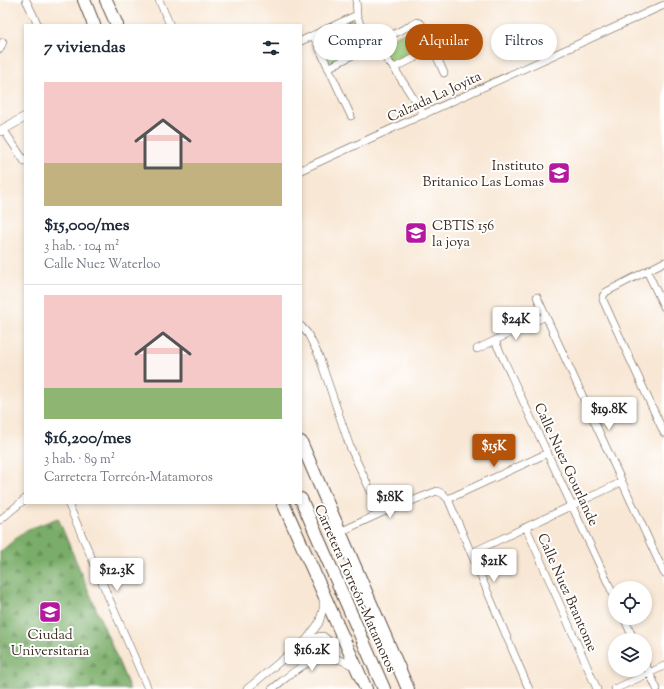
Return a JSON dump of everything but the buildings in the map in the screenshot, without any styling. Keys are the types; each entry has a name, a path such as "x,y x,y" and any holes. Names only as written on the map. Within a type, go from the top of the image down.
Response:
{"highway":[{"path":"84,0 94,24"},
{"path":"106,0 117,24"},
{"path":"113,0 120,24"},
{"path":"302,444 408,689"},
{"name":"Carretera Torreón-Matamoros","path":"302,501 384,689"},
{"path":"283,504 366,689"}],"street":[{"path":"26,0 38,24"},
{"path":"159,0 170,24"},
{"path":"356,0 357,15 360,24"},
{"name":"Calzada La Joyita","path":"302,170 664,5"},
{"path":"341,24 357,15"},
{"path":"302,41 314,38"},
{"path":"325,60 351,116"},
{"path":"328,68 344,60"},
{"path":"387,60 394,68 424,115"},
{"path":"394,68 410,60"},
{"path":"438,60 444,73"},
{"path":"24,118 1,130 24,161"},
{"path":"663,430 603,300 603,296 606,292 664,262"},
{"path":"647,271 664,307"},
{"path":"537,297 664,574"},
{"path":"477,349 546,316"},
{"path":"302,327 308,334 319,356 350,447 381,513"},
{"name":"Calle Nuez Gourlande","path":"495,341 608,583"},
{"path":"448,499 548,454"},
{"path":"471,553 622,482"},
{"path":"340,532 381,513 437,491 441,492 448,499 529,689"},
{"path":"0,520 24,500"},
{"path":"68,504 148,689"},
{"name":"Calle Nuez Brantome","path":"526,527 596,689"},
{"path":"247,689 306,640 319,623 323,609 322,591"},
{"path":"291,653 302,651 309,647 317,637 323,636 327,639 328,645 326,648 308,658 304,665"},
{"path":"272,689 304,665 324,658 336,659 356,668"},
{"path":"652,672 664,666"},
{"path":"615,689 641,677"},
{"path":"652,677 657,689"}],"green space":[{"path":"356,17 360,24 341,24"},
{"path":"405,32 405,60 408,60 395,67 389,60 397,60 397,35"},
{"path":"326,60 340,60 329,66"},
{"name":"Ciudad Universitaria","path":"58,518 130,689 0,689 0,552 26,530"}],"place":[{"name":"Instituto Britanico Las Lomas","path":"559,173"},
{"name":"CBTIS 156 la joya","path":"416,233"},
{"name":"Ciudad Universitaria","path":"50,612"}]}
